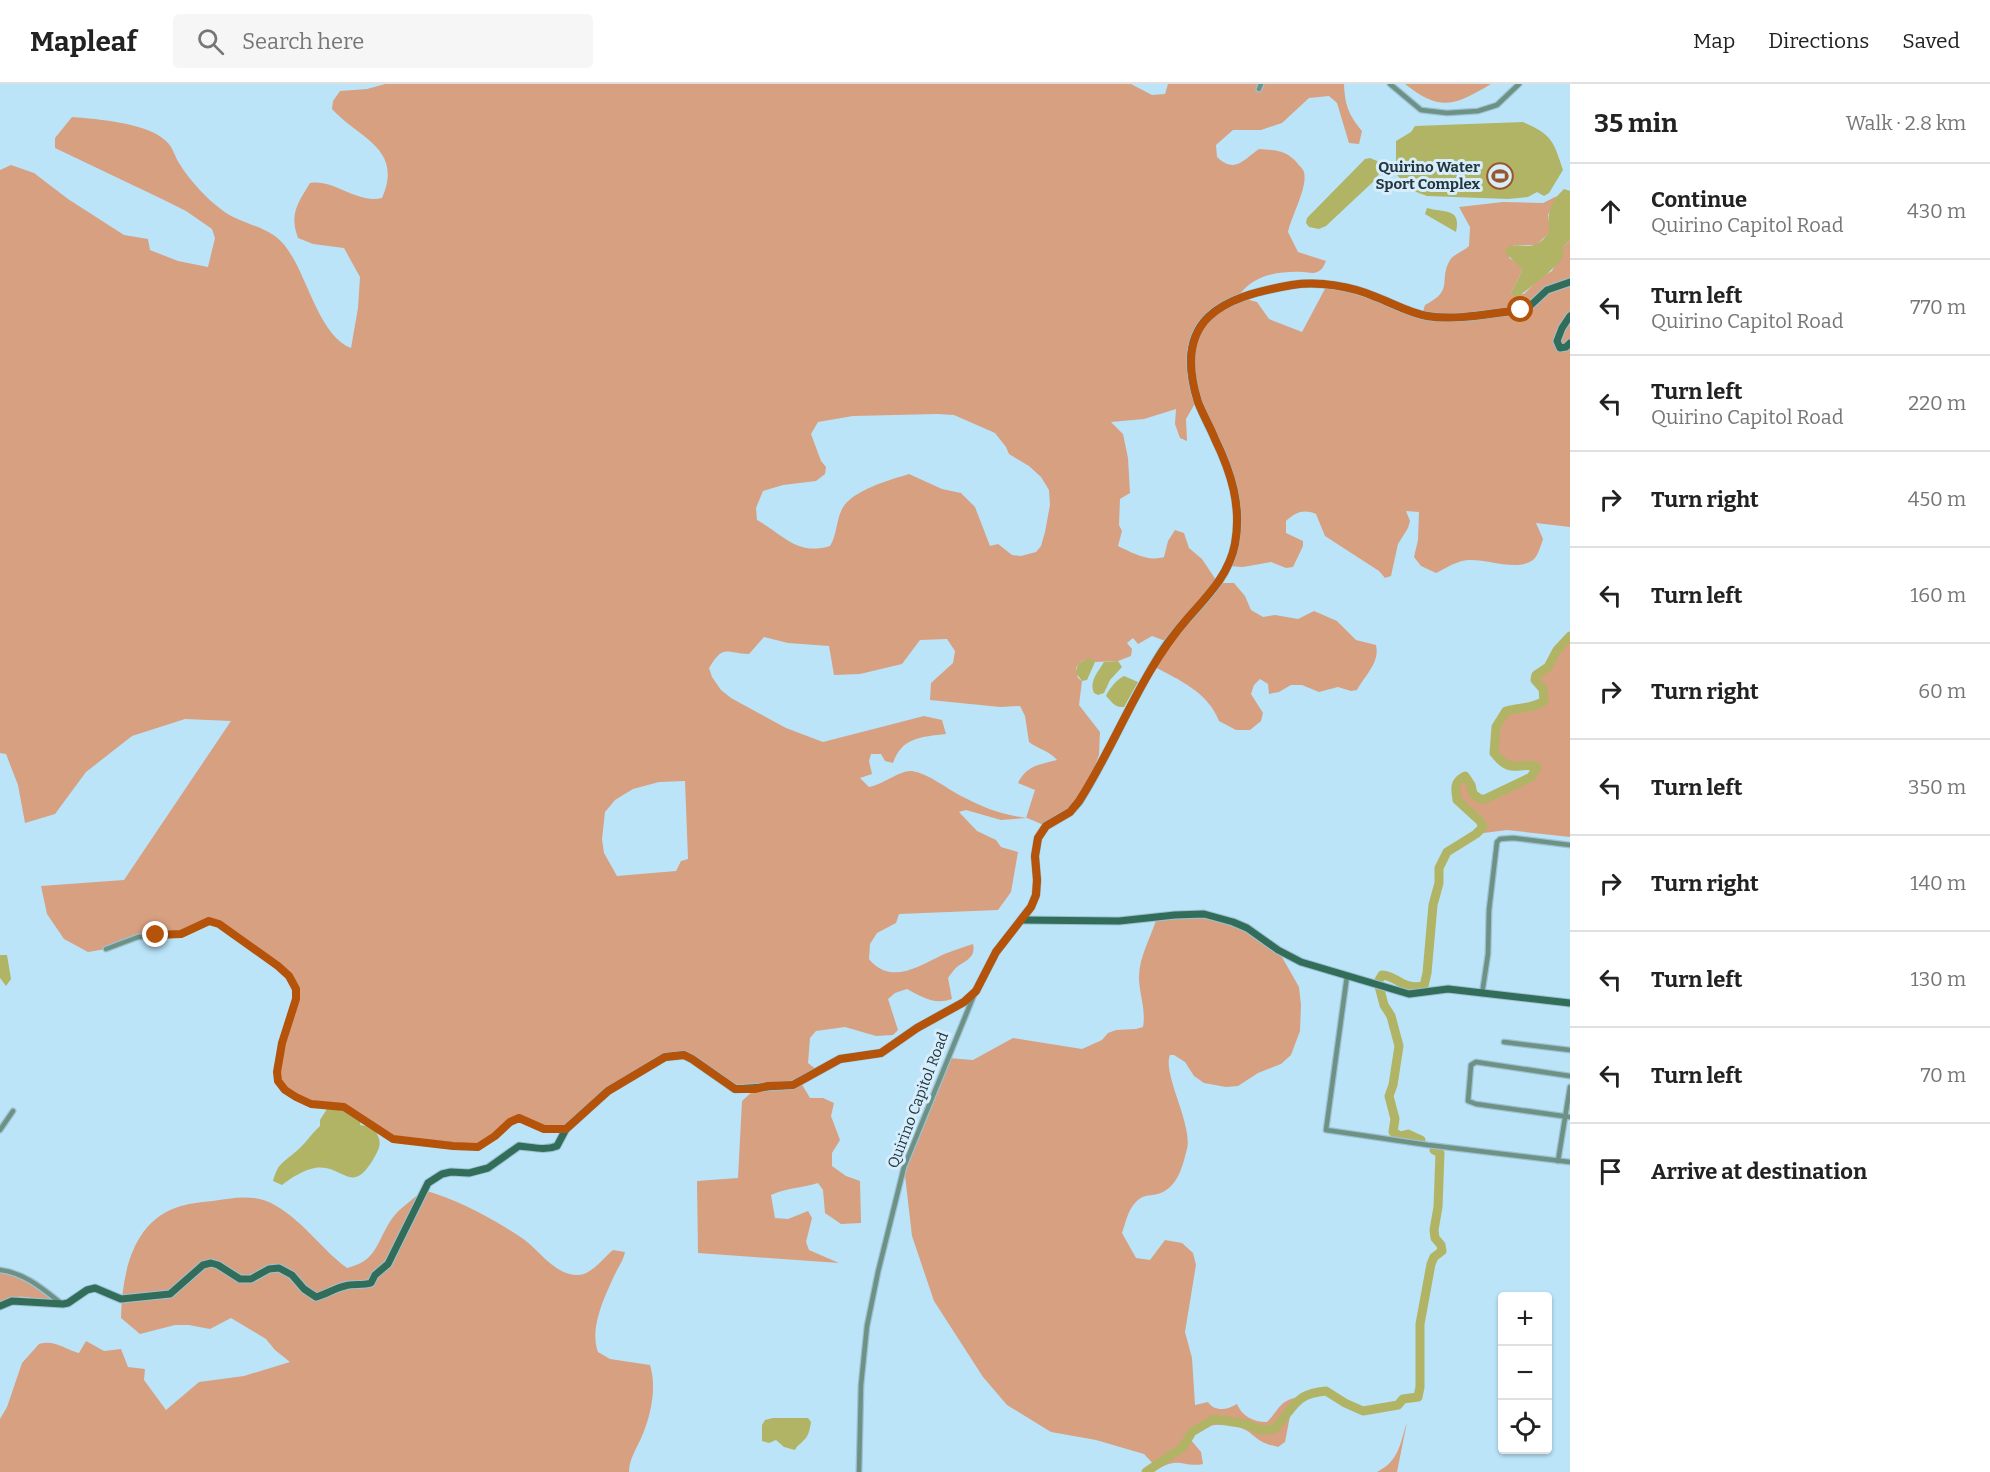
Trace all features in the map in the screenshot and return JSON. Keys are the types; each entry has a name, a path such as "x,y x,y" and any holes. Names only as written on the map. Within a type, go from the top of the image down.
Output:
{"street":[{"path":"1390,84 1420,110 1447,113 1478,111 1497,105 1520,84"},
{"name":"Quirino Capitol Road","path":"859,1472 861,1378 867,1326 904,1167 976,991 996,952 1031,907 1036,895 1035,856 1038,838 1046,826 1070,812 1079,801 1162,650 1219,583 1228,566 1235,544 1237,514 1235,491 1231,476 1198,400 1192,351 1196,332 1215,310 1238,297 1294,285 1327,285 1359,291 1411,312 1443,318 1521,310 1531,305 1547,290 1570,282"},
{"path":"1570,316 1557,341 1560,348 1570,343"},
{"path":"1482,994 1488,954 1497,842 1500,839 1513,838 1570,845"},
{"path":"1021,920 1119,921 1204,914 1247,928 1278,950 1301,962 1409,994 1448,989 1570,1003"},
{"path":"106,949 138,937 181,934 209,921 219,924 289,976 296,989 296,999 282,1043 277,1072 278,1081 285,1090 311,1104 344,1107 393,1139 478,1147 510,1122 519,1118 544,1129 566,1129"},
{"path":"1347,976 1326,1130 1570,1162"},
{"path":"0,1306 12,1301 63,1304 95,1288 121,1299 170,1294 202,1265 211,1263 240,1279 250,1279 269,1269 279,1268 292,1275 304,1289 316,1297 348,1284 360,1286 370,1283 375,1275 388,1264 423,1190 435,1177 451,1172 481,1171 519,1146 551,1149 557,1146 566,1129 608,1091 665,1057 684,1055 735,1089 793,1085 840,1059 881,1053 917,1028 964,1002 976,991"},
{"path":"1504,1042 1570,1050"},
{"path":"1568,1117 1503,1110 1476,1104 1468,1101 1467,1094 1471,1065 1476,1062 1570,1076"},
{"path":"1558,1161 1568,1117 1570,1087"},
{"path":"0,1130 13,1111"},
{"path":"0,1270 15,1273 31,1281 63,1304"}],"shaded area":[{"path":"385,84 1131,84 1152,95 1165,94 1168,84 1344,84 1348,109 1362,131 1359,144 1349,143 1337,103 1329,96 1309,98 1282,123 1261,130 1233,130 1216,145 1217,157 1223,162 1234,165 1259,149 1281,152 1294,159 1303,170 1305,178 1288,232 1298,252 1326,261 1322,269 1315,273 1284,272 1258,279 1238,297 1257,302 1269,319 1302,332 1327,285 1359,290 1422,315 1425,305 1434,300 1443,289 1445,273 1450,260 1469,246 1470,227 1459,207 1503,202 1543,203 1557,196 1548,215 1550,232 1536,245 1514,245 1509,258 1518,263 1522,271 1511,293 1524,294 1541,277 1552,271 1563,247 1570,240 1570,527 1536,523 1543,539 1535,558 1526,564 1508,565 1470,560 1459,562 1436,573 1421,566 1414,557 1418,540 1419,512 1406,511 1410,521 1408,528 1398,544 1391,576 1385,578 1379,571 1325,536 1316,514 1303,512 1286,521 1286,533 1303,541 1293,567 1286,568 1271,562 1243,567 1228,566 1235,544 1235,491 1197,400 1186,419 1187,441 1180,438 1175,424 1176,409 1144,419 1111,422 1123,434 1128,458 1130,493 1120,499 1119,525 1122,531 1118,546 1141,556 1164,557 1168,541 1175,530 1184,533 1189,548 1202,559 1218,583 1234,583 1245,596 1251,610 1263,617 1275,615 1298,619 1314,611 1337,621 1356,640 1376,645 1374,663 1357,690 1351,691 1338,687 1319,692 1302,685 1291,685 1279,692 1269,694 1268,684 1260,679 1254,685 1251,694 1263,713 1261,721 1250,730 1236,730 1219,721 1208,702 1192,688 1153,666 1168,642 1152,636 1138,644 1133,638 1127,643 1132,649 1131,656 1118,661 1095,662 1087,659 1082,661 1076,668 1078,678 1082,681 1079,705 1100,732 1099,755 1079,802 1046,826 1027,818 1001,820 966,810 959,812 977,831 996,840 1001,847 1018,852 1011,892 998,910 899,914 896,923 877,933 870,944 869,959 877,967 895,972 914,968 973,944 972,955 948,978 952,999 934,1001 907,989 895,993 888,999 898,1030 893,1035 876,1036 845,1027 816,1031 810,1038 808,1063 817,1070 801,1083 810,1098 823,1098 834,1103 831,1116 840,1140 832,1153 832,1166 846,1176 860,1181 861,1223 841,1224 825,1213 823,1190 818,1183 771,1195 775,1218 788,1219 808,1211 812,1218 806,1242 809,1250 839,1263 698,1253 697,1181 738,1178 742,1101 754,1090 735,1089 692,1059 674,1056 621,1082 566,1129 553,1130 519,1118 478,1147 393,1139 344,1107 311,1104 296,1097 278,1081 282,1043 296,999 296,989 289,976 219,924 209,921 181,934 146,936 106,949 88,952 64,939 47,914 41,886 124,880 231,721 185,719 132,736 86,772 55,814 25,823 18,785 6,754 0,753 0,170 11,165 34,173 68,199 124,235 148,239 150,250 178,261 208,267 215,238 212,229 186,211 55,148 55,138 72,117 123,123 160,136 171,147 188,176 216,205 230,216 265,230 281,242 295,261 322,319 340,342 351,348 358,308 360,277 344,248 313,244 298,238 294,222 296,209 310,183 328,184 363,198 382,198 387,181 387,167 383,156 375,146 332,109 333,101 340,91 367,89","holes":["954,415 995,433 1009,454 1029,466 1041,477 1049,490 1050,505 1041,546 1036,552 1021,556 1012,555 998,544 990,546 975,507 961,493 942,489 909,474 863,491 847,502 840,514 830,546 818,548 800,546 757,520 756,508 763,491 783,485 816,481 825,474 826,467 821,461 811,434 818,422 853,416","764,637 788,643 829,646 834,675 860,674 902,664 920,640 947,639 955,651 953,663 931,683 930,700 1000,707 1020,706 1025,716 1029,742 1051,754 1057,760 1030,769 1018,783 1035,790 1026,818 985,807 931,778 912,771 869,787 860,778 872,774 869,761 871,754 881,754 885,761 893,763 897,754 907,743 946,734 942,720 924,716 823,742 786,728 731,698 721,690 709,668 714,660 725,652 749,654","685,781 688,859 681,861 676,871 617,876 604,853 602,839 605,812 615,800 633,789 659,782"]},
{"path":"1405,84 1491,84 1467,97 1447,103 1428,99"},
{"path":"1523,122 1546,135 1557,152 1563,170 1549,193 1544,196 1537,192 1528,197 1508,199 1427,196 1411,190 1396,174 1396,141 1411,132 1415,126"},
{"path":"1370,158 1377,161 1382,169 1375,180 1326,226 1319,229 1309,227 1306,223 1307,218 1365,159"},
{"path":"1564,189 1570,191 1570,240 1563,247 1563,256 1556,266 1516,297 1511,293 1522,271 1505,251 1511,246 1530,246 1543,240 1549,232 1549,213 1553,203"},
{"path":"1427,208 1450,212 1454,215 1457,224 1456,232 1425,214"},
{"path":"1570,635 1570,837 1507,830 1476,834 1483,826 1457,800 1457,783 1465,776 1471,785 1473,794 1480,799 1485,799 1531,777 1536,772 1537,767 1510,766 1500,760 1494,753 1496,727 1506,711 1534,706 1544,701 1543,689 1535,680 1536,675 1548,667 1557,650"},
{"path":"1086,659 1092,659 1095,662 1087,680 1082,681 1076,671"},
{"path":"1118,661 1122,667 1110,680 1104,693 1098,695 1094,693 1093,681 1104,662"},
{"path":"1124,676 1138,682 1124,707 1118,707 1106,696 1114,684"},
{"path":"1188,914 1233,922 1278,950 1299,987 1300,1031 1291,1055 1281,1064 1258,1073 1238,1086 1226,1087 1204,1083 1194,1076 1185,1062 1170,1055 1170,1074 1186,1127 1187,1149 1180,1173 1173,1184 1163,1192 1143,1197 1136,1202 1129,1213 1122,1233 1136,1258 1150,1260 1165,1240 1182,1243 1193,1253 1196,1265 1185,1332 1192,1358 1195,1405 1208,1402 1221,1409 1237,1404 1249,1418 1267,1422 1285,1402 1295,1398 1298,1406 1290,1416 1285,1442 1278,1447 1262,1442 1249,1432 1237,1427 1217,1425 1197,1428 1191,1440 1201,1452 1203,1464 1172,1463 1158,1469 1144,1454 1096,1440 1051,1432 1007,1405 983,1377 934,1301 912,1236 904,1167 948,1058 973,1060 1013,1038 1082,1049 1102,1040 1108,1033 1116,1030 1143,1027 1144,1015 1139,972 1157,917"},
{"path":"0,955 7,955 11,979 6,986 0,978"},
{"path":"326,1104 344,1107 361,1118 360,1125 371,1128 377,1133 379,1147 366,1170 359,1176 353,1177 325,1168 315,1168 302,1172 282,1185 273,1181 280,1165 320,1126 320,1120 327,1109"},
{"path":"423,1190 472,1209 496,1222 526,1241 560,1270 568,1273 581,1275 587,1273 613,1250 625,1252 603,1302 595,1333 598,1352 610,1359 650,1365 653,1392 650,1410 629,1472 0,1472 0,1419 7,1407 22,1363 39,1344 55,1344 79,1353 86,1341 104,1351 121,1349 128,1367 145,1369 144,1380 166,1410 199,1382 244,1376 290,1362 266,1339 231,1318 210,1329 175,1325 140,1334 121,1318 124,1284 133,1251 151,1223 164,1213 197,1203 242,1198 264,1200 302,1225 347,1268 357,1265 370,1256 394,1216"},
{"path":"0,1270 15,1273 63,1304 26,1297 10,1298 0,1302"},
{"path":"808,1418 811,1422 807,1436 795,1450 784,1447 776,1440 769,1443 762,1441 762,1425 765,1420"},
{"path":"1407,1422 1397,1472 1377,1472 1390,1463 1394,1457"}],"waterway":[{"path":"1379,980 1382,975 1405,985 1424,986 1433,905 1439,883 1439,868 1447,852 1483,827 1480,821 1457,800 1457,783 1465,776 1471,785 1473,794 1480,799 1485,799 1531,777 1537,767 1510,766 1494,753 1496,727 1506,711 1531,707 1544,701 1543,689 1535,680 1536,675 1548,667 1557,650 1570,636"},
{"path":"1379,986 1384,1005 1391,1016 1399,1046 1389,1096 1395,1119 1393,1132 1400,1136 1408,1134 1421,1140"},
{"path":"1146,1472 1183,1447 1192,1432 1214,1419 1246,1424 1260,1430 1274,1429 1296,1403 1307,1395 1315,1393 1326,1391 1363,1411 1398,1405 1403,1399 1418,1397 1420,1324 1431,1264 1434,1257 1442,1251 1441,1245 1435,1238 1434,1230 1438,1207 1440,1153 1434,1150"}],"place":[{"name":"Quirino Water Sport Complex","path":"1500,176"}],"route":[{"path":"156,935 181,934 209,921 219,924 278,966 289,976 296,989 296,999 282,1043 277,1072 278,1081 285,1090 311,1104 344,1107 393,1139 478,1147 510,1122 519,1118 544,1129 566,1129 608,1091 665,1057 684,1055 702,1065 727,1085 744,1090 801,1083 818,1070 840,1059 881,1053 938,1015 964,1002 976,991 996,952 1031,907 1036,895 1035,856 1038,838 1046,826 1070,812 1079,801 1162,650 1219,583 1228,566 1235,544 1237,514 1235,491 1231,476 1198,400 1192,358 1196,332 1206,319 1215,310 1238,297 1305,284 1327,285 1359,291 1425,316 1462,317 1521,310"}]}
